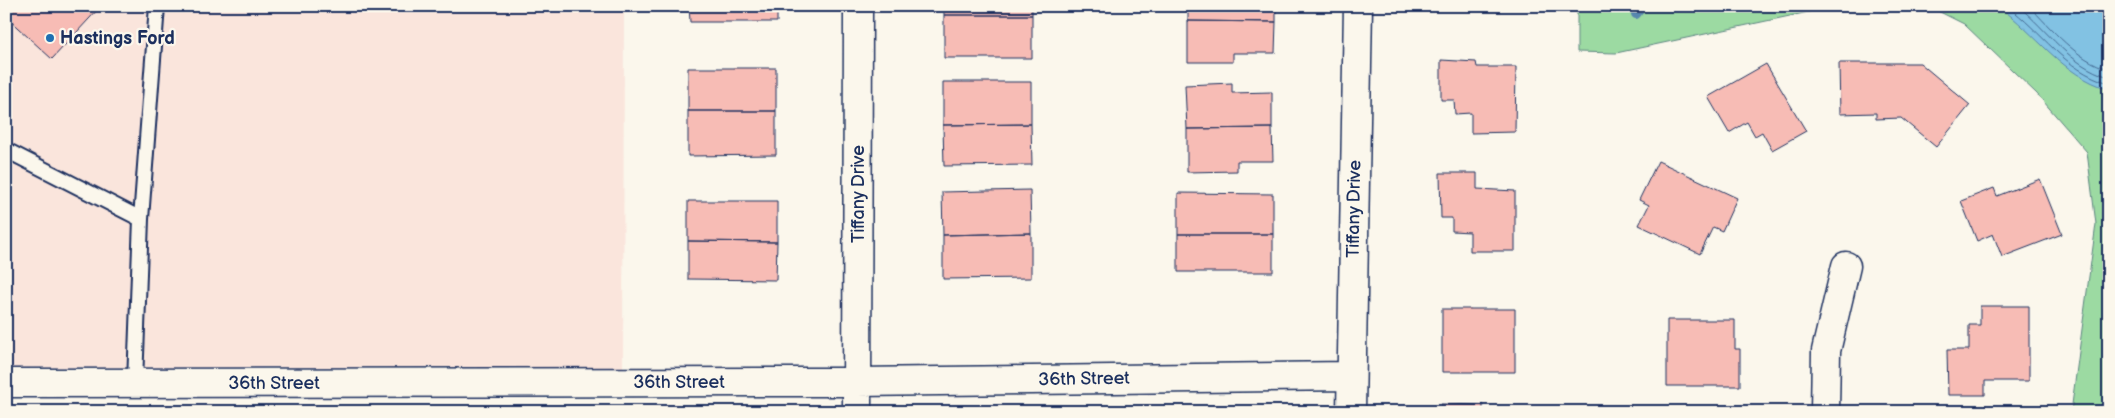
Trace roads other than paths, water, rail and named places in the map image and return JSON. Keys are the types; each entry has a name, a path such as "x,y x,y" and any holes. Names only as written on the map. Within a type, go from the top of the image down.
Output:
{"street":[{"name":"Tiffany Drive","path":"857,412 858,6"},
{"name":"Tiffany Drive","path":"1351,412 1358,6"},
{"path":"1825,412 1826,351 1846,266"},
{"name":"36th Street","path":"6,383 857,382 1351,376"}],"lane":[{"path":"135,383 141,219 157,6"},
{"path":"6,150 141,219"}],"water":[{"path":"1998,6 2109,6 2109,89 2092,83 2063,64"}],"waterway":[{"path":"1636,14 1642,6"}],"place":[{"name":"Hastings Ford","path":"50,38"}]}
